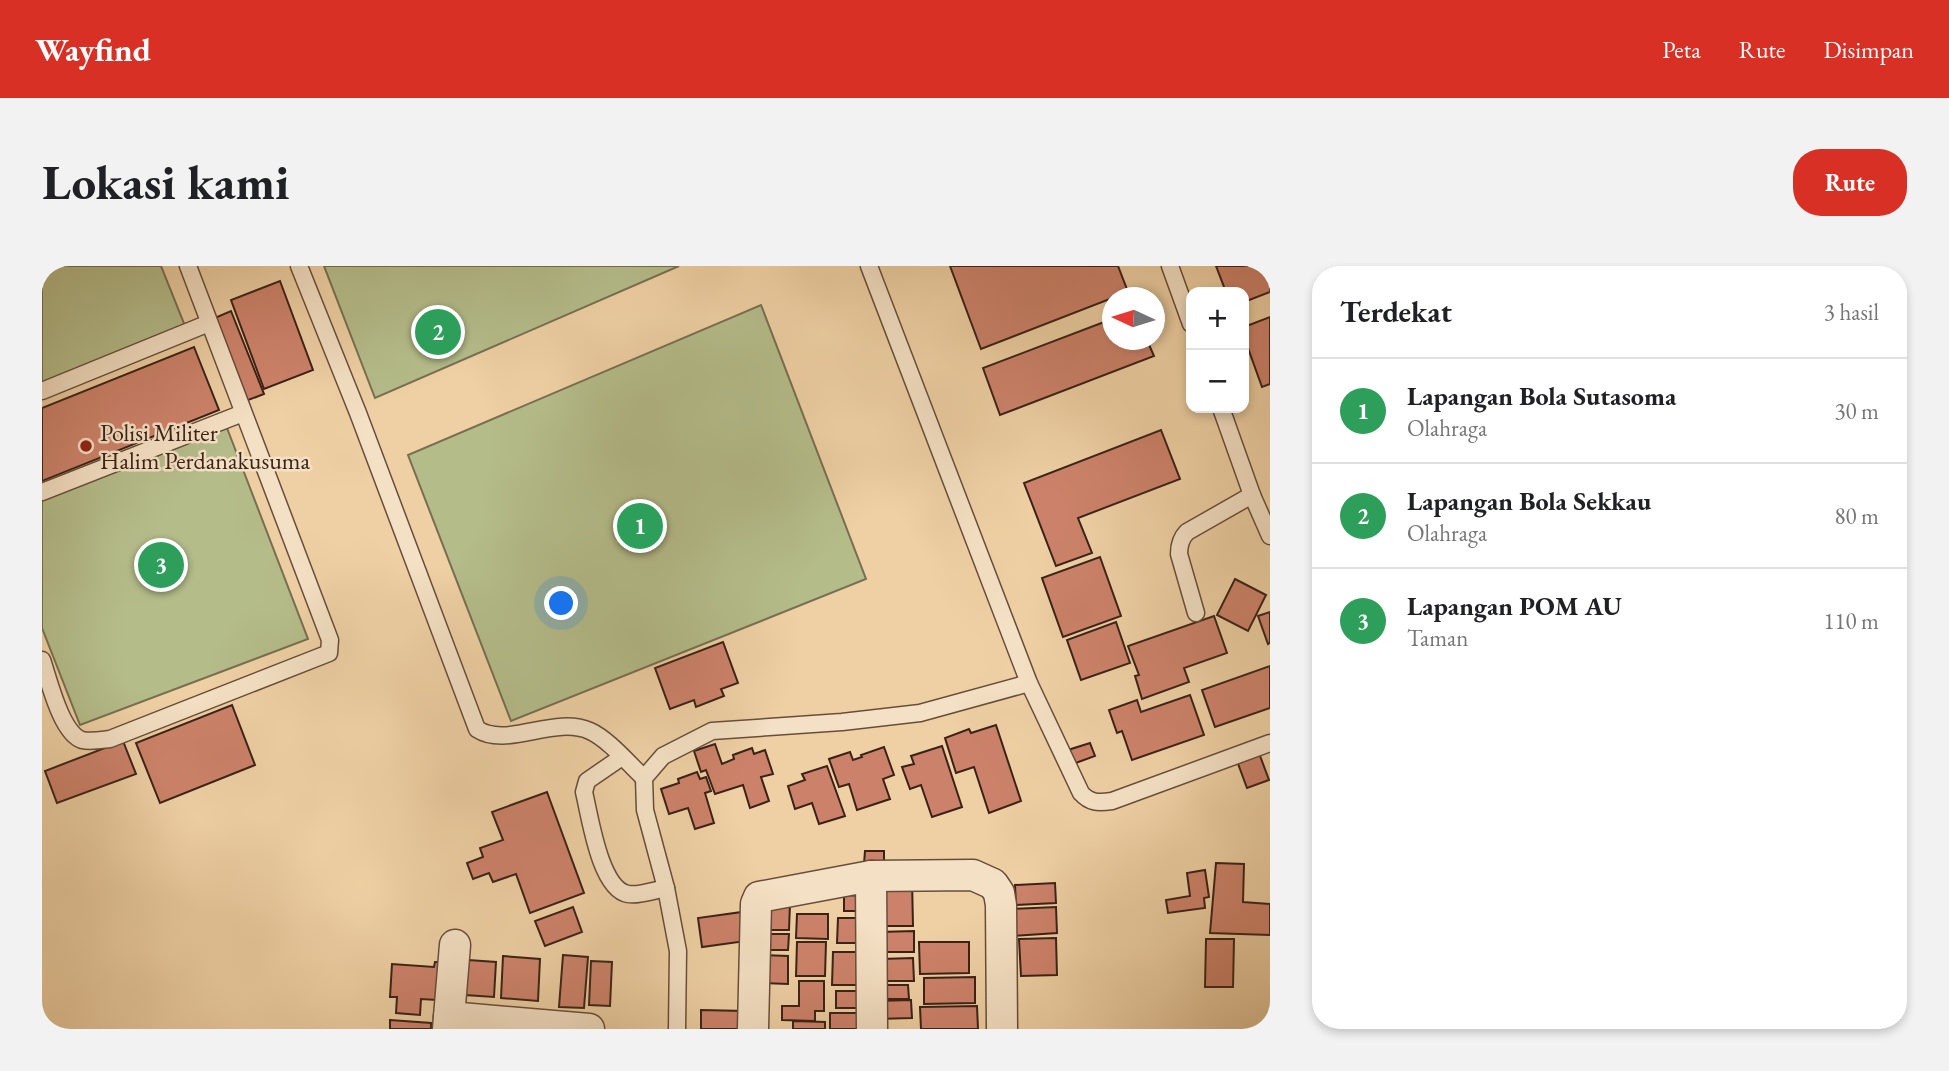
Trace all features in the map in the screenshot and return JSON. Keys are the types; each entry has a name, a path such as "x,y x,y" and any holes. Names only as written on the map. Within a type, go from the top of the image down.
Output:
{"street":[{"path":"753,1029 756,904 759,897 871,876 973,875 993,884 999,893 1002,1029"},
{"path":"871,876 872,1029"},
{"path":"454,945 449,1023 589,1029"}],"lane":[{"path":"42,660 45,678 71,733 82,740 93,741 110,739 330,653 330,640 188,266"},
{"path":"299,266 363,426 477,729 493,736 574,727 591,732 644,778"},
{"path":"869,266 1029,683 1074,783 1088,801 1112,801 1270,743"},
{"path":"1170,266 1186,310"},
{"path":"42,391 209,323"},
{"path":"42,492 243,413"},
{"path":"1223,413 1252,495 1270,536"},
{"path":"1196,613 1179,554 1183,536 1252,495"},
{"path":"677,1029 678,951 666,888 645,810 644,778 663,756 712,731 842,722 920,713 1029,683"},
{"path":"622,757 587,781 584,792 604,872 615,889 630,895 666,888"}],"green space":[{"path":"42,266 161,266 185,326 42,383"},
{"path":"324,266 679,266 375,398"},
{"path":"761,305 866,579 511,721 408,455"},
{"path":"227,428 308,639 80,725 42,628 42,501"}],"building":[{"path":"950,266 1118,266 1126,287 1102,287 1102,302 981,349"},
{"path":"1216,266 1270,266 1270,292 1249,300 1249,287 1224,287"},
{"path":"280,281 313,370 264,389 231,300"},
{"path":"231,311 264,394 243,402 210,320"},
{"path":"1270,317 1270,384 1262,387 1249,351 1249,325"},
{"path":"1102,323 1102,350 1151,350 1154,356 1000,415 983,368"},
{"name":"Polisi Militer Halim Perdanakusuma","path":"194,347 219,410 42,481 42,408"},
{"path":"1161,430 1180,479 1078,518 1092,553 1056,566 1024,483"},
{"path":"1100,557 1121,616 1063,637 1042,578"},
{"path":"1235,579 1266,595 1248,631 1217,615"},
{"path":"1270,612 1270,643 1268,644 1258,616"},
{"path":"1214,616 1227,653 1184,668 1189,682 1142,699 1135,676 1139,675 1128,646"},
{"path":"1116,622 1130,663 1081,680 1067,640"},
{"path":"723,642 738,683 721,689 724,696 696,707 694,700 670,709 655,668"},
{"path":"1270,666 1270,708 1215,727 1202,690"},
{"path":"1190,695 1204,735 1132,760 1122,731 1117,733 1109,710 1137,700 1141,712"},
{"path":"232,705 255,765 160,803 136,743"},
{"path":"996,725 1021,801 989,813 974,767 956,773 945,738 969,729 971,733"},
{"path":"123,741 136,774 57,803 45,771"},
{"path":"1090,743 1095,756 1073,764 1068,750"},
{"path":"715,744 722,764 734,759 733,755 752,748 754,754 765,750 773,774 761,777 769,801 750,808 743,785 715,794 706,770 701,772 694,751"},
{"path":"942,746 962,807 932,817 921,785 910,789 902,767 914,764 911,756"},
{"path":"884,747 894,775 883,779 890,799 857,810 849,784 839,787 829,759 850,752 853,760"},
{"path":"1259,753 1269,780 1247,788 1237,761"},
{"path":"827,766 845,816 819,824 812,803 795,809 788,786 805,780 802,774"},
{"path":"697,772 700,779 706,777 711,791 705,793 714,823 695,829 688,808 669,814 661,789 679,783 678,779"},
{"path":"547,792 584,893 530,913 516,874 493,882 489,873 473,879 467,863 483,857 480,848 503,840 492,812"},
{"path":"865,851 884,851 884,865 864,864"},
{"path":"1216,863 1244,864 1243,902 1270,904 1270,935 1210,933"},
{"path":"1205,870 1209,897 1204,898 1205,908 1168,913 1166,900 1190,896 1187,873"},
{"path":"912,880 913,926 879,926 878,881"},
{"path":"1055,883 1056,903 1016,905 1015,885"},
{"path":"844,895 866,896 866,911 844,911"},
{"path":"760,903 790,904 789,930 759,930"},
{"path":"573,907 582,932 545,946 535,921"},
{"path":"1056,907 1057,933 1013,936 1012,909"},
{"path":"742,912 746,941 702,947 698,918"},
{"path":"797,914 828,914 828,939 796,938"},
{"path":"838,918 867,918 866,943 837,943"},
{"path":"914,931 914,952 879,952 879,932"},
{"path":"763,934 789,934 788,950 763,950"},
{"path":"1056,938 1057,975 1021,976 1019,939"},
{"path":"1206,939 1234,939 1233,987 1205,987"},
{"path":"797,942 826,942 825,976 796,976"},
{"path":"919,942 969,942 969,973 920,974"},
{"path":"833,952 865,952 865,985 832,985"},
{"path":"563,955 588,957 584,1008 559,1007"},
{"path":"761,955 788,956 788,984 761,983"},
{"path":"503,956 540,959 538,1001 501,998"},
{"path":"913,958 914,981 881,981 881,959"},
{"path":"468,960 496,962 494,997 465,995"},
{"path":"591,961 612,962 610,1006 589,1005"},
{"path":"435,962 450,962 437,1000 421,999 420,1015 396,1013 397,997 390,997 392,964 434,967"},
{"path":"975,977 975,1003 924,1004 924,978"},
{"path":"799,981 824,981 824,1011 815,1011 815,1021 782,1020 782,1006 799,1006"},
{"path":"880,985 908,985 909,999 880,999"},
{"path":"836,991 864,991 864,1008 836,1008"},
{"path":"911,1000 912,1018 876,1019 876,1001"},
{"path":"977,1006 978,1029 921,1029 920,1007"},
{"path":"701,1010 745,1011 744,1029 701,1029"},
{"path":"830,1013 859,1013 858,1029 830,1029"},
{"path":"390,1020 431,1023 431,1029 390,1029"},
{"path":"793,1021 825,1022 825,1029 793,1029"}],"place":[{"name":"Lapangan Bola Sekkau","path":"438,332"},
{"name":"Polisi Militer Halim Perdanakusuma","path":"86,446"},
{"name":"Lapangan Bola Sutasoma","path":"640,526"},
{"name":"Lapangan POM AU","path":"161,565"}]}
